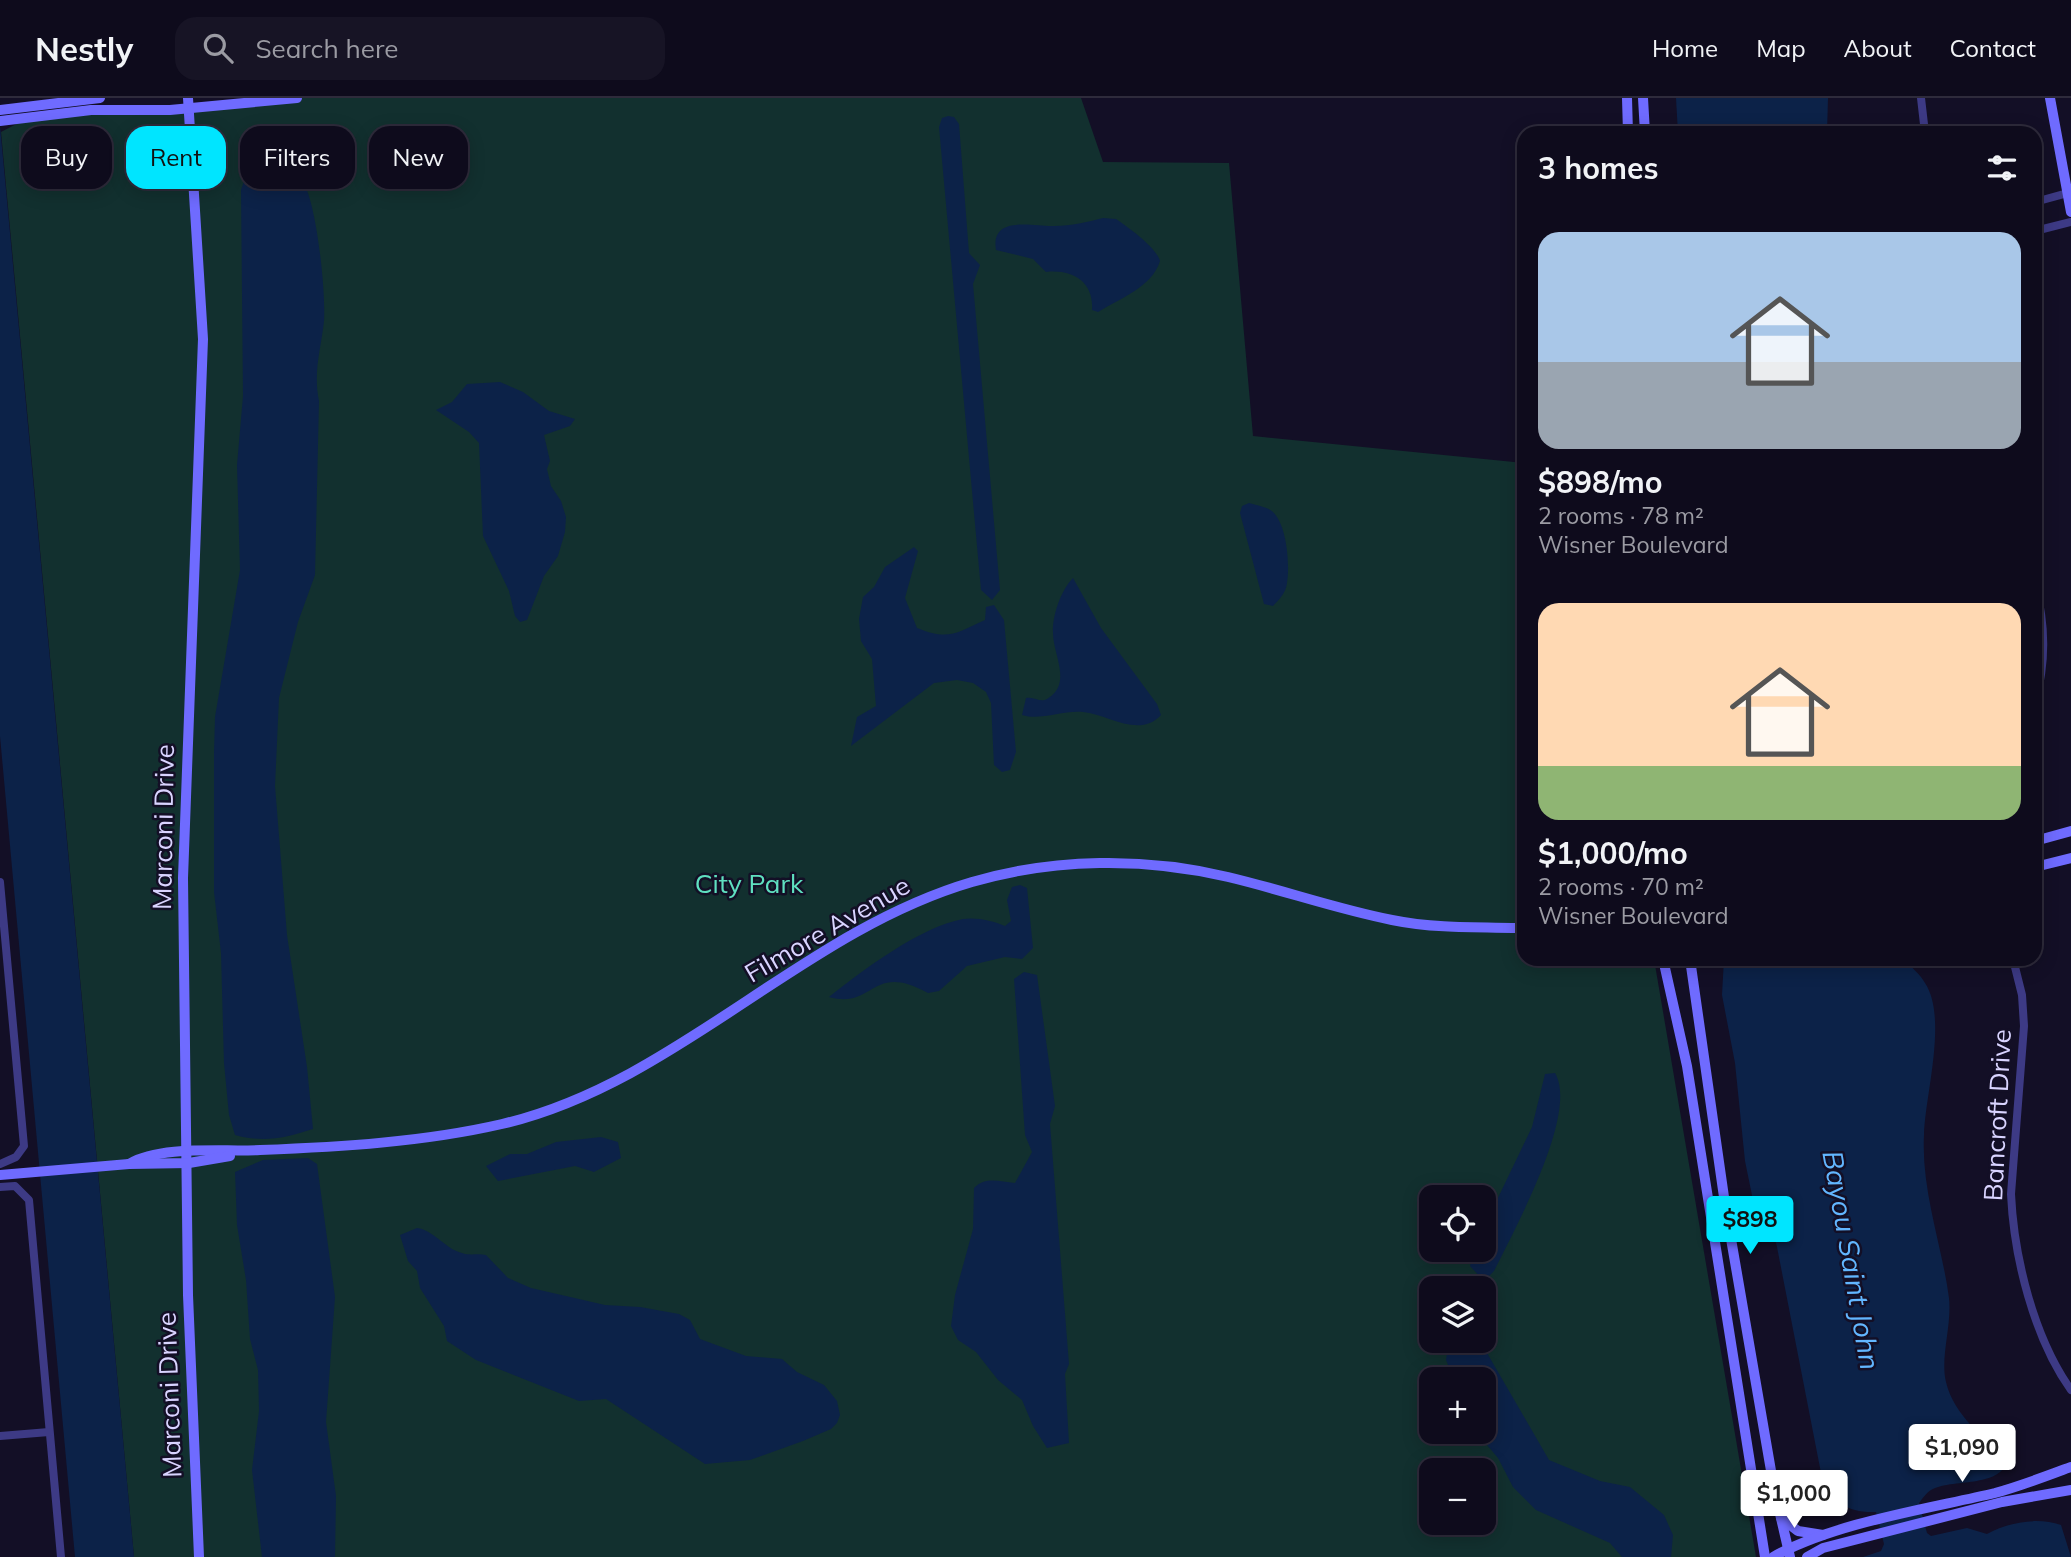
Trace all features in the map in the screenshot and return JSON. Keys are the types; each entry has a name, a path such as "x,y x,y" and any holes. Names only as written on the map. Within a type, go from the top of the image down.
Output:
{"street":[{"path":"4,115 100,98"},
{"path":"4,115 297,98"},
{"path":"1627,98 1628,126"},
{"path":"1643,98 1645,126"},
{"path":"1921,98 1924,126"},
{"path":"2050,98 2070,193 2071,212"},
{"name":"Marconi Drive","path":"189,103 203,340 183,877 185,1158 199,1557"},
{"path":"2042,200 2070,193"},
{"path":"2042,229 2071,222"},
{"path":"2042,621 2045,637 2042,678"},
{"path":"2042,839 2071,831"},
{"path":"2042,865 2071,858"},
{"name":"Filmore Avenue","path":"0,1175 445,1135 510,1122 564,1107 621,1079 880,920 936,894 1028,870 1091,864 1156,865 1229,877 1393,921 1474,928 1517,927"},
{"path":"0,882 24,1146 16,1157 0,1164"},
{"path":"1663,966 1687,1066 1765,1557"},
{"path":"1693,966 1723,1191 1789,1552"},
{"name":"Bancroft Drive","path":"2015,966 2022,995 2024,1026 2011,1195 2012,1215 2039,1330 2058,1372 2071,1390"},
{"path":"0,1187 15,1186 29,1200 61,1557"},
{"path":"0,1436 50,1432"},
{"path":"1773,1557 1829,1535 2016,1487 2071,1467"},
{"path":"1807,1557 1823,1548 2002,1502 2071,1490"},
{"path":"1781,1518 1798,1531 1829,1535"}],"green space":[{"name":"City Park","path":"297,98 1081,98 1103,162 1229,163 1253,436 1517,462 1517,966 1655,966 1756,1557 134,1557 1,132 28,118"}],"water":[{"path":"1676,98 1828,98 1827,126 1678,126"},
{"path":"954,117 959,124 969,253 980,265 973,284 1000,590 992,600 981,590 939,127 942,118"},
{"path":"0,126 134,1557 75,1557 0,736"},
{"path":"306,189 320,250 324,308 317,370 319,401 315,575 298,622 279,698 275,786 287,935 307,1067 313,1129 265,1139 235,1135 229,1115 224,1063 221,953 214,892 215,717 240,570 237,465 243,396 241,190"},
{"path":"1103,218 1116,219 1128,227 1148,244 1160,261 1143,285 1098,312 1092,310 1089,292 1080,279 1065,273 1046,272 1033,259 996,250 996,239 1000,231 1007,227 1067,225"},
{"path":"500,382 523,392 549,411 575,419 570,426 544,435 550,461 547,469 551,486 561,501 566,517 565,532 558,556 544,576 527,620 520,622 515,616 509,591 483,536 479,443 469,432 436,410 452,402 467,384"},
{"path":"1249,503 1272,511 1285,537 1288,557 1287,583 1273,606 1264,604 1240,513 1242,506"},
{"path":"914,547 918,551 905,598 917,628 945,635 959,632 985,620 986,607 994,605 1004,620 1016,752 1010,770 1002,772 994,765 991,703 986,692 973,683 957,680 934,683 851,746 857,717 876,706 872,659 861,641 859,619 863,597 874,587 885,567"},
{"path":"1073,578 1101,628 1157,704 1161,715 1152,722 1133,725 1083,712 1036,717 1022,715 1026,698 1047,699 1055,693 1059,685 1060,669 1054,642 1054,619 1061,596"},
{"path":"1020,885 1027,888 1033,948 1022,959 1005,957 967,966 939,991 928,993 895,982 883,984 855,997 829,997 893,951 946,924 974,919 1005,926 1011,921 1007,900 1012,887"},
{"name":"Bayou Saint John","path":"1724,966 1911,966 1925,983 1932,998 1935,1036 1925,1118 1924,1156 1929,1197 1949,1298 1944,1362 1946,1382 1963,1416 2008,1460 2003,1469 1995,1475 1940,1486 1929,1491 1919,1503 1927,1533 1931,1536 1967,1528 1987,1534 2004,1526 2043,1521 2061,1525 2071,1557 1863,1557 1881,1551 1884,1544 1876,1512 1857,1511 1843,1505 1822,1478 1777,1247 1772,1227 1754,1205 1745,1161 1735,1063 1722,995"},
{"path":"1024,972 1037,975 1055,1106 1050,1124 1069,1364 1065,1374 1069,1443 1047,1448 1033,1426 1022,1400 998,1380 976,1352 958,1340 951,1326 955,1295 973,1229 974,1188 988,1181 1015,1183 1032,1152 1025,1135 1014,979"},
{"path":"1555,1073 1560,1091 1552,1142 1528,1201 1494,1271 1489,1276 1479,1276 1470,1266 1471,1262 1496,1262 1496,1202 1532,1127 1545,1074"},
{"path":"601,1137 618,1142 621,1158 594,1172 575,1166 498,1181 486,1166 510,1154 527,1154 556,1142"},
{"path":"308,1158 317,1164 335,1297 326,1422 336,1496 335,1557 262,1557 252,1470 259,1411 258,1370 250,1339 246,1280 237,1225 235,1172 263,1160"},
{"path":"417,1228 429,1232 456,1251 486,1255 508,1278 531,1288 605,1305 640,1307 679,1314 690,1320 700,1339 746,1356 782,1359 797,1372 824,1385 837,1401 840,1415 837,1423 831,1429 803,1441 750,1460 705,1464 606,1399 579,1401 476,1360 447,1341 444,1326 420,1288 417,1271 408,1261 400,1235"},
{"path":"1447,1353 1487,1353 1495,1367 1449,1367"},
{"path":"1496,1369 1549,1460 1600,1481 1630,1487 1664,1515 1673,1535 1671,1557 1622,1557 1610,1543 1536,1510 1513,1487 1498,1458 1486,1444 1496,1444"}]}
